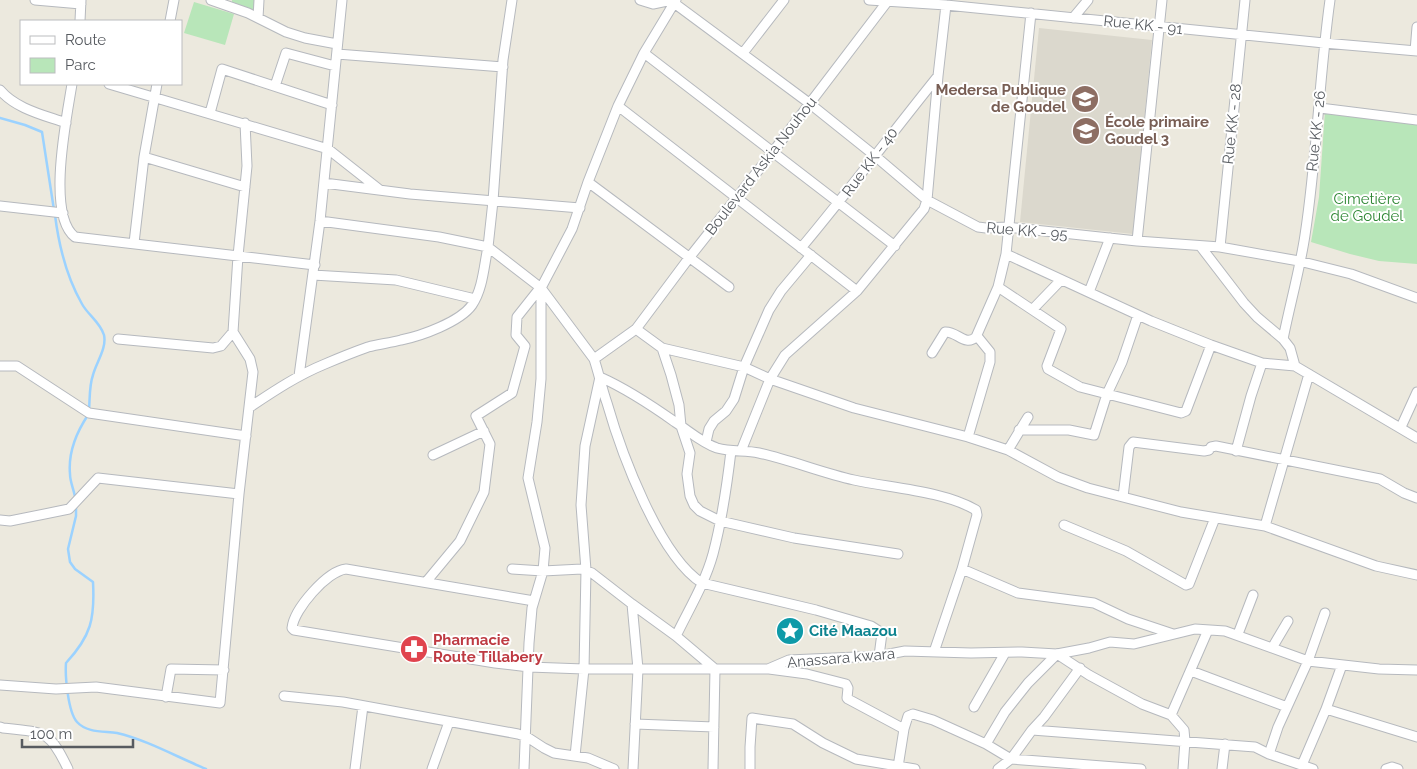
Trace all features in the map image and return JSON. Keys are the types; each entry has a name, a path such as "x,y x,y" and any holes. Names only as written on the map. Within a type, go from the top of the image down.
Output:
{"street":[{"path":"35,0 81,2 80,20"},
{"path":"170,20 174,0"},
{"path":"210,0 258,18 286,32 337,44"},
{"path":"258,18 259,0"},
{"path":"299,376 314,275 342,0"},
{"path":"250,407 299,376 323,365 367,348 402,340 450,322 466,311 475,299 479,290 488,246 503,67 512,0"},
{"path":"640,0 653,4 674,1"},
{"path":"743,53 784,0"},
{"name":"Rue KK - 91","path":"869,0 946,5 1416,51"},
{"path":"996,10 997,0"},
{"path":"1073,18 1088,0"},
{"path":"1137,241 1162,0"},
{"name":"Rue KK - 28","path":"1220,247 1246,0"},
{"name":"Rue KK - 26","path":"1283,339 1305,235 1330,0"},
{"path":"534,601 426,582 460,541 484,492 490,444 476,416 512,393 526,346 516,335 517,317 540,288 572,229 618,106 644,53 674,1"},
{"name":"Rue KK - 95","path":"674,1 809,104 928,200 978,227 1008,228 1201,247 1220,247 1299,261 1350,274 1417,298"},
{"name":"Boulevard Askia Nouhou","path":"594,359 636,329 886,2"},
{"path":"741,451 770,379 790,349 857,291 924,209 928,200 946,5"},
{"path":"932,353 945,332 950,332 968,341 977,336 998,287 1006,254 1030,14"},
{"path":"1416,51 1417,27"},
{"path":"275,86 286,53 335,66"},
{"path":"644,53 895,246"},
{"path":"337,54 503,67"},
{"path":"210,113 222,69 332,105"},
{"name":"Rue KK - 40","path":"802,248 938,76"},
{"path":"72,85 60,167 60,193 67,227 75,237 315,264"},
{"path":"112,85 328,149 380,190"},
{"path":"134,243 144,157 157,85"},
{"path":"0,90 26,109 66,123"},
{"path":"618,106 857,291"},
{"path":"1320,108 1417,120"},
{"path":"0,685 56,689 86,687 220,703 239,494 253,372 250,359 233,332 248,154 245,123"},
{"path":"144,157 245,187"},
{"path":"588,182 729,287"},
{"path":"324,183 380,190 580,208"},
{"path":"0,206 63,213"},
{"path":"320,221 439,237 488,246 540,288 594,359 612,420 636,484 664,540 691,576 702,582 816,610 871,626 882,633 880,656"},
{"path":"1089,292 1110,238"},
{"path":"1201,247 1244,303 1283,339 1290,348 1295,366"},
{"path":"1006,254 1138,315 1211,345 1262,363 1295,366 1417,438"},
{"path":"706,442 709,429 714,421 726,411 734,399 744,367 769,310 777,297 811,255"},
{"path":"314,275 396,280 475,299"},
{"path":"1033,309 1062,280"},
{"path":"998,287 1061,329 1047,364 1048,368 1076,386 1181,414 1186,411 1211,345"},
{"path":"524,769 527,737 529,643 534,601 543,571 545,548 528,478 537,422 541,379 540,288"},
{"path":"1019,430 1069,430 1094,435 1107,394 1122,362 1138,315"},
{"path":"636,329 662,348 744,367 770,379 854,408 968,437 1008,450 1058,477 1088,488 1181,512 1264,526 1376,566 1417,575"},
{"path":"118,339 213,348 221,346 233,332"},
{"path":"968,437 990,362 990,352 977,336"},
{"path":"662,348 679,405 681,426 690,453 687,474 690,496 694,505 700,511 720,521 794,538 898,554"},
{"path":"1236,451 1262,363"},
{"path":"0,366 17,366 89,413 246,436"},
{"path":"1264,526 1309,374"},
{"path":"600,377 627,390 717,448 774,457 853,480 920,491 959,502 978,512 962,569 934,652"},
{"path":"574,756 584,669 586,570 581,505 585,446 600,377"},
{"path":"1401,428 1417,392"},
{"path":"1008,450 1028,417"},
{"path":"434,455 484,431"},
{"path":"1123,497 1129,447 1133,442 1206,451 1216,446 1284,459 1380,479 1417,498"},
{"path":"676,636 702,582 712,554 727,484 731,451"},
{"path":"0,520 10,521 69,509 98,478 239,494"},
{"path":"1064,525 1126,551 1186,585 1189,584 1215,518"},
{"name":"Anassara kwara","path":"426,582 346,569 339,570 328,577 300,607 292,628 294,630 495,663 529,667 584,669 768,669 789,660 880,656 905,651 1057,654 1110,642 1134,644 1195,629 1225,630 1308,660 1379,669 1417,670"},
{"path":"512,569 543,571 586,570 676,636 715,669 713,769"},
{"path":"962,569 1018,592 1094,603 1128,619 1173,634"},
{"path":"1238,634 1253,595"},
{"path":"632,604 638,669 633,769"},
{"path":"1269,754 1308,660 1324,613"},
{"path":"1272,648 1288,621"},
{"path":"1171,715 1208,630"},
{"path":"974,707 1005,653"},
{"path":"986,744 1005,712 1028,683 1057,654 1089,675 1142,704 1171,715 1183,728 1185,740 1183,769"},
{"path":"1302,765 1342,665"},
{"path":"998,769 1011,759 1032,730 1044,718 1080,668"},
{"path":"166,697 171,669 224,670"},
{"path":"768,669 807,674 846,684 848,688 846,698 904,729"},
{"path":"1191,671 1287,707"},
{"path":"284,696 363,706 527,737 554,753 600,762 614,769"},
{"path":"356,769 363,706"},
{"path":"1326,709 1417,737"},
{"path":"750,769 752,718 793,724 852,757 906,768 904,729 908,716 913,714 933,720 986,744 1011,759 1140,769"},
{"path":"432,769 449,722"},
{"path":"635,724 714,727"},
{"path":"0,726 41,733 54,742 68,769"},
{"path":"1032,730 1185,740 1255,747 1269,754 1314,769"},
{"path":"1222,769 1224,744"},
{"path":"1386,769 1398,769"}],"shaded area":[{"name":"École primaire Goudel 3","path":"1039,28 1152,40 1133,234 1020,222"}],"green space":[{"path":"232,0 254,0 254,10 232,2"},
{"path":"194,2 234,14 225,45 184,33"},
{"name":"Cimetière de Goudel","path":"1325,111 1417,123 1417,264 1379,261 1311,242 1319,197"}],"waterway":[{"path":"0,118 42,132 54,210"},
{"path":"55,215 67,272 82,304 100,326 105,340 103,350 94,370 89,410"},
{"path":"75,497 70,477 70,458 77,436 88,415"},
{"path":"76,505 76,516 68,549 70,562 75,569 93,582 93,606 90,626 86,635 66,663 68,694 74,717 81,726 86,728 128,736 151,744 206,769"}],"place":[{"name":"Medersa Publique de Goudel","path":"1085,99"},
{"name":"École primaire Goudel 3","path":"1086,131"},
{"name":"Cité Maazou","path":"790,631"},
{"name":"Pharmacie Route Tillabery","path":"414,649"}]}
